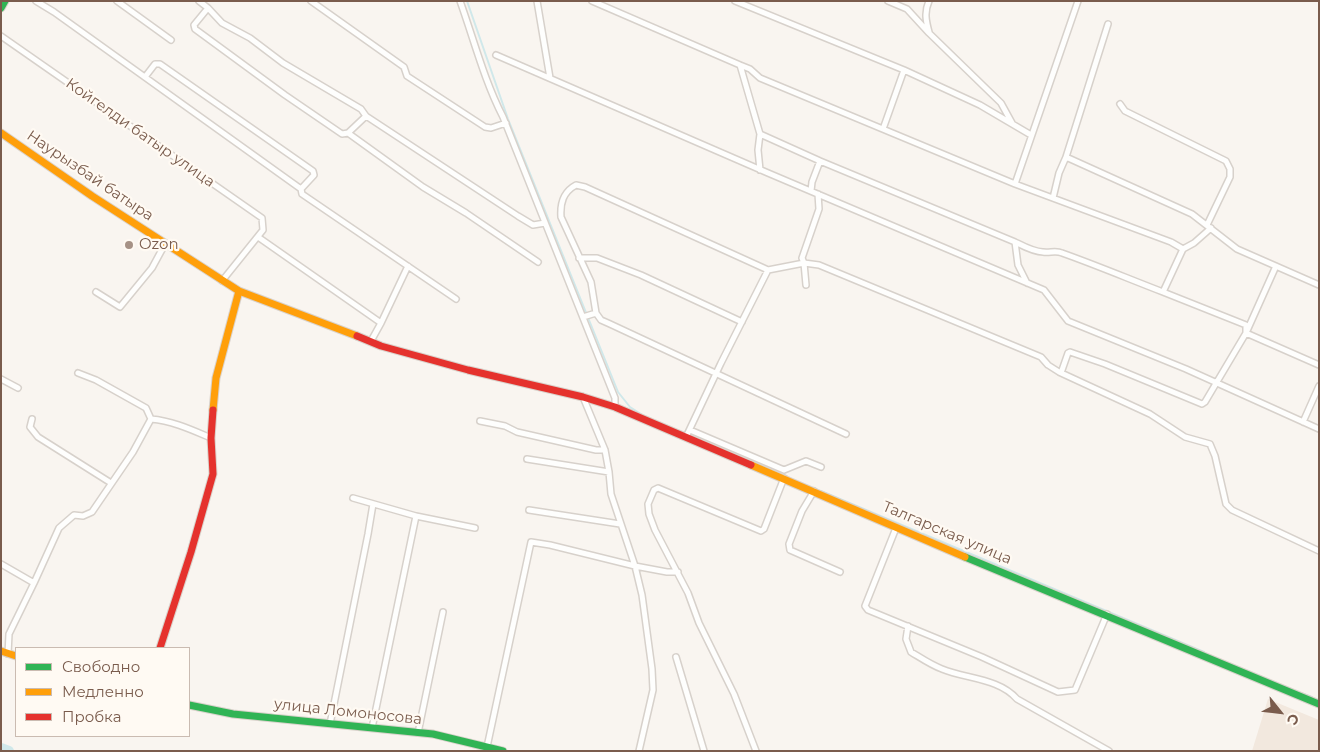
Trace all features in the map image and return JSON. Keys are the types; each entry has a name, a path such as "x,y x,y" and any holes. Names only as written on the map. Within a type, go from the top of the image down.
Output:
{"street":[{"path":"1,8 5,1"},
{"path":"36,1 301,189 302,194 456,299"},
{"path":"117,1 172,40"},
{"path":"199,1 222,23 250,38 284,63 361,109 366,116 518,216 533,224 546,223"},
{"path":"311,1 404,67 408,76 485,127 491,128 506,123"},
{"path":"460,1 474,40 479,61 585,316 615,398 615,407"},
{"path":"538,1 550,78"},
{"path":"592,1 750,69 760,78 1015,184 1171,242 1183,249"},
{"path":"735,1 904,70 980,105 1031,136"},
{"path":"888,1 907,9 1001,103 1012,124"},
{"path":"929,1 925,16 929,33"},
{"path":"1015,184 1078,1"},
{"path":"208,8 194,25 195,28 342,134 348,132 366,116"},
{"path":"1052,198 1108,24"},
{"name":"Койгелди батыр улица","path":"1,36 262,218 263,230 258,237"},
{"path":"496,55 760,170 1044,290 1068,321 1186,369 1319,429"},
{"path":"146,78 156,64 160,64 304,166 314,175 301,189"},
{"path":"740,65 760,134 758,150 760,170"},
{"path":"883,129 904,70"},
{"path":"1120,104 1125,110 1226,161 1230,169 1230,177 1208,227 1194,244 1183,249 1163,292"},
{"path":"348,132 423,187 538,262"},
{"name":"Наурызбай батыра","path":"1,133 92,196 239,291 371,342"},
{"path":"760,134 1030,249 1043,252 1061,252 1088,261 1095,266 1246,325 1246,333"},
{"path":"1066,157 1192,214 1237,249 1319,285"},
{"path":"811,191 812,182 820,161"},
{"path":"846,434 601,320 596,313 591,282 561,217 560,207 568,189 576,185 585,187 768,270 804,263 819,266 1041,357 1048,365 1061,373 1150,414 1185,437 1210,444 1215,456 1226,504 1232,510 1319,551"},
{"path":"806,285 802,258 819,209 818,194"},
{"path":"222,281 258,237 382,323"},
{"path":"1015,242 1018,265 1027,283"},
{"path":"96,292 120,307 152,268 165,244"},
{"path":"579,258 597,258 605,261 742,322"},
{"path":"371,342 382,323 408,266"},
{"path":"1061,373 1070,352 1202,404 1246,333 1276,266"},
{"path":"768,270 716,373 688,434 784,470 806,460 821,467"},
{"path":"160,647 192,552 213,474 211,438 216,378 239,291"},
{"path":"585,316 596,313"},
{"path":"1246,333 1319,365"},
{"name":"Талгарская улица","path":"371,342 468,370 583,397 688,434 896,528 1107,614 1319,704"},
{"path":"78,373 96,380 146,408 151,420"},
{"path":"1,379 18,388"},
{"path":"1303,422 1319,386"},
{"path":"583,397 605,450 611,494 635,566 642,595 653,690 639,751"},
{"path":"32,419 30,427 38,436 111,483"},
{"path":"151,420 164,420 179,424 211,438"},
{"path":"4,653 9,634 59,528 74,515 83,516 92,512 134,452 151,420"},
{"path":"480,421 505,426 517,432 596,450 605,450"},
{"path":"527,459 609,472"},
{"path":"756,751 734,694 699,623 688,593 655,530 649,514 648,504 658,488 761,531 764,529 784,478"},
{"path":"814,491 802,511 789,548 840,572"},
{"path":"353,498 416,516 475,528"},
{"path":"330,724 373,504"},
{"path":"529,510 620,524"},
{"path":"372,728 416,516"},
{"path":"896,528 865,606 868,610 982,656 1058,692 1075,690 1107,614"},
{"path":"487,747 531,542 635,566 667,572 678,572"},
{"path":"1,564 34,583"},
{"path":"418,733 443,612"},
{"path":"908,626 906,639 911,652 942,670 972,676 1010,691 1017,699 1108,751"},
{"path":"676,657 704,751"},
{"name":"улица Ломоносова","path":"190,705 233,714 433,734 503,751"}],"shaded area":[{"path":"1268,699 1319,720 1319,751 1252,751"}],"waterway":[{"path":"467,1 508,119 618,392 630,407 644,416"},
{"path":"821,491 1204,652"},
{"path":"1301,693 1312,697"},
{"path":"1,748 9,751"}],"traffic: fast":[{"path":"1,8 5,1"},
{"path":"965,557 1319,704"},
{"path":"190,705 233,714 433,734 503,751"}],"traffic: slow":[{"path":"1,133 92,196 239,291 357,336"},
{"path":"213,410 216,378 239,291"},
{"path":"751,465 965,557"},
{"path":"1,651 15,656"}],"traffic: jam":[{"path":"357,336 381,346 468,370 583,397 615,407 751,465"},
{"path":"160,647 191,552 213,474 211,438 213,410"}],"place":[{"name":"Ozon","path":"129,245"}]}
